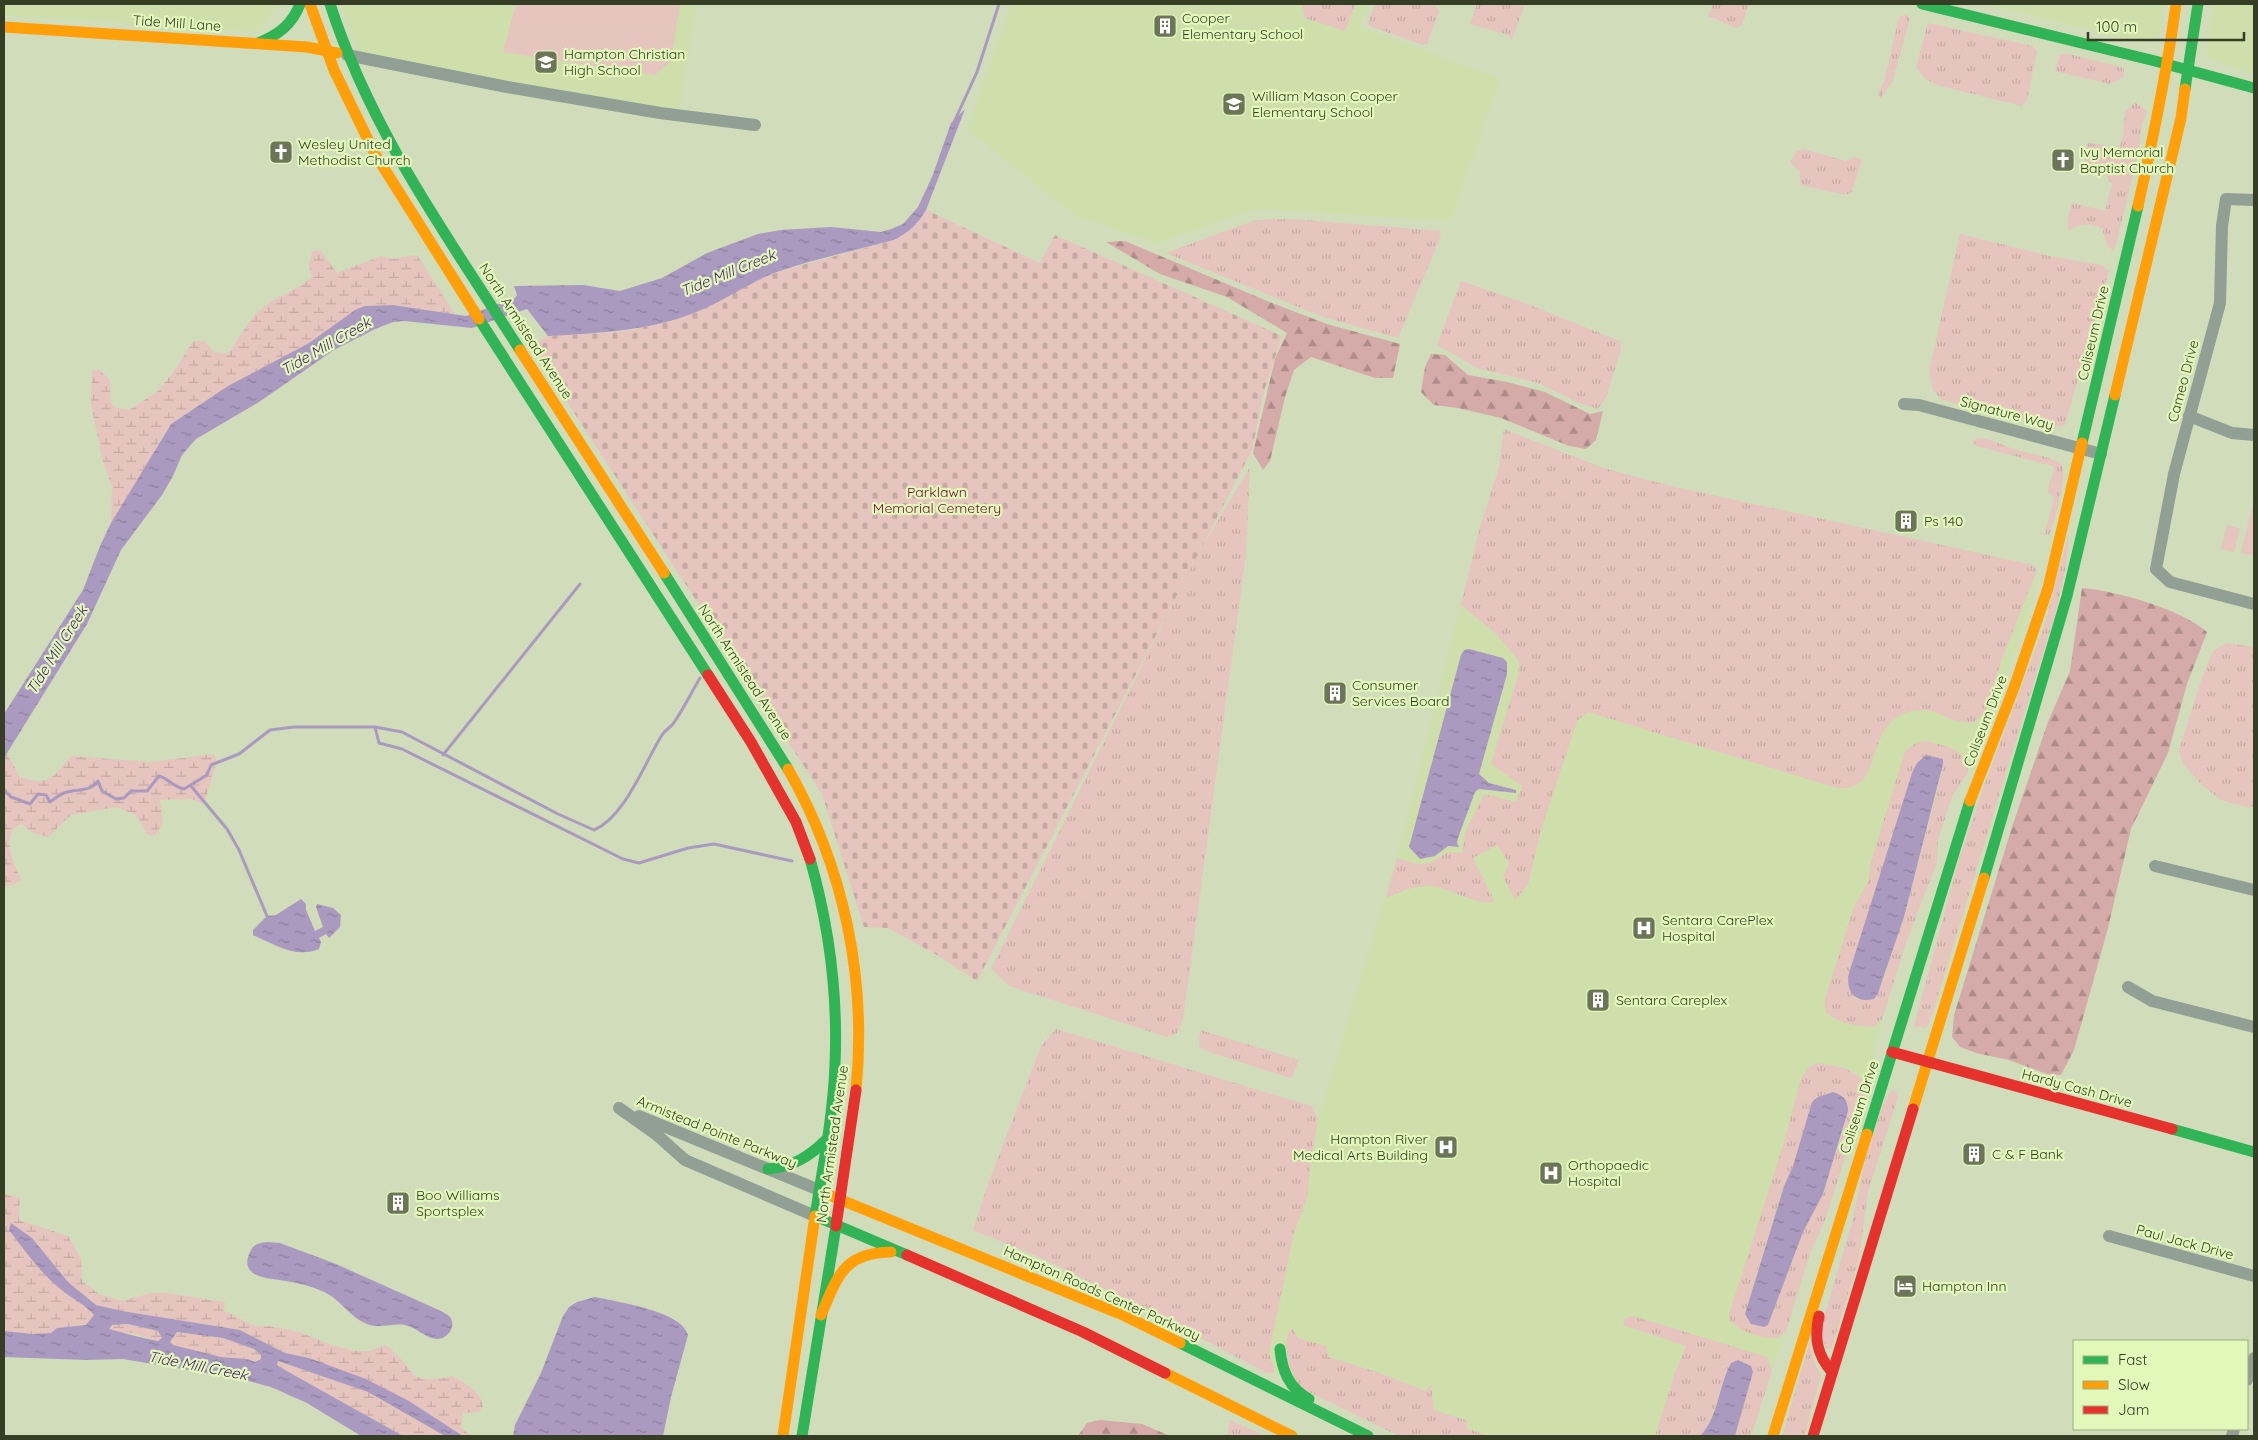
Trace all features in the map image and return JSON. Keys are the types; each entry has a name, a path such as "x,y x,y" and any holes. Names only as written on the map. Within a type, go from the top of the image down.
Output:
{"main road":[{"path":"258,43 286,28 298,12 300,4"},
{"name":"North Armistead Avenue","path":"310,4 325,50 359,126 386,175 751,742 796,822 808,854 818,886 834,991 836,1055 826,1140 783,1436"},
{"name":"North Armistead Avenue","path":"330,4 346,55 369,105 400,163 772,741 811,812 838,883 851,945 859,1037 857,1086 852,1128 802,1436"},
{"path":"1922,4 2168,64 2254,88"},
{"name":"Coliseum Drive","path":"1773,1436 1968,810 2015,685 2048,588 2144,185 2168,64 2176,4"},
{"path":"1812,1436 2027,736 2067,596 2171,160 2189,70 2198,4"},
{"name":"Tide Mill Lane","path":"4,28 307,46 346,55"},
{"name":"Hardy Cash Drive","path":"1892,1052 2254,1152"},
{"path":"852,1128 853,1182"},
{"path":"768,1169 780,1168 799,1162 817,1150 826,1140"},
{"path":"1832,1372 1824,1364 1819,1353 1815,1330 1845,1233 1860,1153"},
{"name":"Hampton Roads Center Parkway","path":"819,1190 1125,1316 1372,1434"},
{"path":"864,1198 876,1205 957,1238 1010,1268"},
{"path":"815,1216 1083,1332 1292,1436"},
{"path":"821,1315 842,1270 854,1259 877,1251 902,1253"},
{"path":"1280,1349 1280,1363 1284,1374 1292,1386 1303,1396 1372,1434"}],"street":[{"path":"346,55 507,87 668,114 754,125"},
{"name":"Cameo Drive","path":"2254,200 2226,199 2222,226 2220,303 2174,474 2156,569 2170,582 2254,604"},
{"name":"Signature Way","path":"1904,404 1919,405 2102,454"},
{"path":"2189,416 2232,433 2254,435"},
{"path":"2155,866 2254,890"},
{"path":"2128,987 2152,1001 2254,1027"},
{"name":"Armistead Pointe Parkway","path":"815,1216 685,1160 657,1136 619,1108 819,1190"},
{"name":"Paul Jack Drive","path":"2108,1236 2254,1276"},
{"path":"2248,1377 2254,1358"}],"shaded area":[{"path":"4,4 280,4 257,32 4,15"},
{"name":"Hampton Christian High School","path":"341,4 697,4 679,110 507,82 359,53"},
{"name":"William Mason Cooper Elementary School","path":"1011,4 1368,4 1360,27 1500,78 1451,221 1255,209 1157,243 1075,216 967,130"},
{"path":"1986,4 2164,4 2161,32 2146,44"},
{"path":"2213,4 2254,4 2254,74 2209,59 2207,52"},
{"name":"Sentara CarePlex Hospital","path":"1504,429 1603,468 1671,486 2033,565 2037,570 2031,605 1975,760 1952,796 1946,814 1938,840 1937,862 1906,943 1882,1019 1860,1113 1825,1220 1809,1256 1790,1322 1771,1371 1751,1436 1399,1436 1301,1388 1275,1372 1269,1353 1294,1232 1307,1199 1318,1119 1397,858 1479,531 1499,467"}],"green space":[{"path":"516,4 680,4 671,61 655,75 503,52"},
{"path":"1302,4 1356,4 1345,31 1305,18"},
{"path":"1375,4 1435,4 1439,11 1427,44 1423,45 1367,25"},
{"path":"1477,4 1525,4 1512,40 1508,35 1470,24"},
{"path":"1713,4 1749,4 1742,25 1736,28 1708,16"},
{"path":"1906,15 1909,17 1909,23 1892,82 1880,99 1878,93 1885,79 1898,21 1900,16"},
{"path":"1928,23 2032,46 2037,51 2027,101 2022,106 1937,85 1924,78 1916,67"},
{"path":"2060,54 2069,54 2124,68 2124,77 2110,84 2055,71"},
{"path":"2135,102 2147,112 2141,127 2139,150 2113,250 2108,247 2102,228 2085,225 2077,226 2068,231 2068,218 2072,203 2105,211 2112,184 2106,176 2082,172 2088,143 2105,145 2116,155 2123,138 2125,112"},
{"path":"1803,149 1846,161 1854,157 1862,159 1852,192 1846,195 1800,185 1800,172 1790,162 1797,151"},
{"name":"Parklawn Memorial Cemetery","path":"926,210 1040,263 1055,235 1282,336 1264,391 1252,450 977,981 937,955 888,928 864,927 822,794 530,345 548,336 621,332 658,324 703,309 758,279 894,240 918,223"},
{"path":"1292,219 1441,231 1439,241 1398,338 1323,317 1166,253 1256,220"},
{"path":"1960,234 2054,257 2102,265 2109,271 2065,425 2060,427 1942,400 1933,390 1929,371"},
{"path":"1125,241 1327,324 1400,344 1393,378 1375,378 1311,357 1294,370 1285,397 1270,461 1263,470 1253,453 1275,359 1287,333 1227,297 1160,274 1106,242"},
{"path":"320,250 337,273 381,256 392,259 417,255 455,314 393,305 365,306 309,343 188,412 171,424 161,438 152,458 111,523 112,487 102,458 91,404 92,371 99,369 110,381 111,403 116,408 129,410 158,391 177,367 193,341 205,341 214,352 228,354 259,311 270,302 312,277 309,266 312,252"},
{"path":"1461,281 1530,305 1620,341 1621,349 1606,398 1598,409 1579,403 1538,383 1477,368 1437,345"},
{"path":"1431,354 1445,355 1468,375 1507,382 1545,392 1590,414 1603,411 1596,440 1586,449 1569,446 1501,418 1458,408 1434,405 1421,392 1425,367"},
{"path":"1504,429 1603,468 1671,486 2033,565 2037,570 2002,659 1985,712 1973,723 1953,720 1929,710 1906,713 1892,720 1884,731 1869,770 1862,781 1852,787 1837,788 1588,712 1577,721 1541,830 1528,885 1515,900 1503,877 1509,863 1497,845 1473,858 1495,902 1470,899 1439,887 1431,886 1413,888 1386,898 1397,858 1423,864 1434,861 1447,852 1462,853 1466,831 1484,794 1516,802 1522,786 1491,764 1518,675 1519,661 1495,633 1461,605 1479,531 1499,467"},
{"path":"1979,438 2047,457 2062,464 2063,479 2057,511 2049,536 2036,532 2045,534 2054,497 2047,491 2054,470 2053,466 1976,446 1972,441"},
{"path":"1250,467 1246,554 1183,1020 1177,1033 1167,1037 1009,986 991,969 1196,557"},
{"path":"2254,499 2254,556 2241,553"},
{"path":"2227,525 2240,529 2234,552 2221,549"},
{"path":"2069,533 2067,562 2056,611 1933,1012 1925,1028 1914,1026 1960,856 1984,786 2044,627"},
{"path":"2082,588 2113,593 2148,602 2181,616 2207,632 2187,684 2168,753 2131,829 2108,928 2074,1050 2061,1075 2047,1074 2009,1060 1976,1053 1960,1047 1952,1037 1954,1015 2012,827 2048,722 2070,671"},
{"path":"2226,643 2254,647 2254,806 2250,808 2221,800 2202,785 2183,764 2179,750 2201,681 2213,651"},
{"path":"1927,741 1955,750 1964,758 1968,773 1952,796 1938,840 1937,862 1906,943 1882,1019 1873,1027 1848,1024 1836,1019 1825,1011 1825,999 1854,906 1868,882 1871,862 1905,751 1916,743","holes":["1917,763 1942,772 1904,917 1882,983 1867,1000 1855,999 1848,979 1849,973"]},
{"path":"7,753 20,777 38,781 55,775 71,756 151,762 214,754 217,761 204,804 191,799 160,800 163,823 155,836 148,835 136,815 116,807 71,815 48,837 33,833 22,824 15,828 11,833 10,848 22,880 4,888 4,758"},
{"path":"1056,1029 1311,1106 1318,1119 1307,1199 1294,1232 1269,1353 1275,1372 1267,1373 1149,1311 1041,1258 973,1230 989,1181 1041,1046"},
{"path":"1200,1030 1299,1060 1290,1078 1209,1052 1199,1047"},
{"path":"1816,1063 1848,1070 1860,1078 1866,1092 1825,1220 1809,1256 1786,1332 1776,1338 1770,1338 1751,1334 1738,1327 1729,1320 1729,1314 1781,1152 1801,1079 1808,1068","holes":["1826,1093 1844,1127 1823,1194 1803,1232 1768,1325 1764,1327 1751,1323 1745,1314 1782,1191 1793,1166 1812,1103"]},
{"path":"1892,1090 1897,1093 1898,1097 1868,1192 1859,1259 1831,1349 1826,1349 1821,1328 1852,1222 1865,1161 1882,1107"},
{"path":"4,1194 20,1198 19,1220 68,1236 81,1258 82,1281 100,1295 122,1301 151,1293 166,1293 225,1302 223,1310 254,1326 269,1326 299,1332 334,1346 356,1351 370,1351 385,1345 418,1377 436,1379 452,1376 476,1392 482,1401 483,1407 478,1412 463,1413 461,1428 472,1436 463,1436 409,1401 309,1358 285,1353 240,1330 96,1305 68,1282 32,1238 63,1291 86,1306 94,1315 86,1325 57,1328 51,1333 33,1334 4,1331"},
{"path":"1633,1316 1767,1357 1772,1371 1751,1436 1735,1436 1753,1372 1751,1366 1738,1360 1731,1363 1711,1419 1700,1436 1655,1436 1675,1373 1686,1346 1623,1325 1625,1318"},
{"path":"128,1324 158,1331 162,1338 158,1341 131,1333 122,1334 109,1329 112,1325"},
{"path":"1292,1328 1298,1338 1326,1346 1328,1357 1377,1372 1426,1391 1431,1384 1434,1410 1468,1421 1466,1428 1489,1436 1399,1436 1301,1388 1289,1366 1286,1344 1289,1331"},
{"path":"177,1332 223,1338 254,1349 261,1355 261,1359 255,1362 247,1359 221,1357 172,1345 170,1342"},
{"path":"1810,1342 1815,1365 1821,1375 1804,1436 1782,1436"},
{"path":"278,1361 368,1392 445,1436 403,1436 285,1370 277,1365"},
{"path":"1100,1420 1142,1424 1170,1436 1078,1436 1087,1423"},
{"path":"1230,1420 1265,1436 1227,1436"}],"water":[{"path":"965,109 926,210 912,228 894,240 783,270 762,278 701,310 645,327 548,336 527,309 472,328 404,321 393,322 334,350 259,402 196,439 182,455 162,495 121,550 87,624 4,758 4,714 83,590 111,523 171,424 228,386 309,343 355,310 365,306 393,305 466,316 515,298 517,295 514,286 583,285 620,291 662,278 707,253 758,234 781,230 831,227 881,232 891,229 903,224 918,207 932,177 951,123"},
{"path":"1469,649 1503,658 1507,662 1507,674 1479,774 1489,783 1516,790 1516,793 1479,789 1475,792 1458,838 1457,843 1459,847 1448,846 1435,856 1420,859 1409,847 1461,655 1464,650"},
{"path":"1926,755 1943,759 1943,764 1904,917 1878,993 1874,999 1862,1000 1853,995 1850,990 1849,973 1912,773 1917,763"},
{"path":"301,899 306,904 306,910 315,931 323,927 316,907 317,904 333,908 341,915 340,927 329,938 326,934 319,938 321,942 319,949 310,952 294,951 277,946 253,935 253,930 267,916 276,915"},
{"path":"1833,1092 1844,1098 1848,1111 1823,1194 1803,1232 1768,1325 1764,1327 1751,1324 1745,1314 1812,1102 1818,1097"},
{"path":"11,1223 32,1238 68,1282 96,1305 240,1330 285,1353 309,1358 366,1379 409,1401 463,1436 445,1436 368,1392 278,1361 277,1365 285,1370 403,1436 361,1436 307,1403 271,1387 237,1378 123,1359 86,1360 4,1357 4,1331 33,1334 51,1333 57,1328 86,1325 94,1315 48,1278 9,1230","holes":["128,1324 158,1331 162,1338 158,1341 109,1329 112,1325","177,1332 223,1338 254,1349 261,1355 261,1359 255,1362 247,1359 221,1357 173,1345 170,1342"]},
{"path":"267,1242 280,1243 336,1264 441,1311 450,1317 452,1328 447,1335 437,1339 428,1337 405,1325 371,1325 356,1318 333,1297 315,1288 259,1276 248,1267 247,1260 254,1246"},
{"path":"595,1297 633,1305 662,1314 683,1327 688,1335 671,1397 663,1436 513,1436 515,1425 541,1373 563,1316 569,1307 577,1302"},
{"path":"1738,1360 1751,1366 1753,1372 1735,1436 1700,1436 1711,1420 1731,1363"}],"waterway":[{"name":"Tide Mill Creek","path":"955,120 977,72 999,4"},
{"path":"443,755 580,584"},
{"path":"4,790 11,797 30,804 38,794 46,795 50,802 64,793 87,789 98,781 102,791 116,799 124,798 131,791 147,791 159,776 184,789 207,775 211,765 239,754 270,730 294,727 375,727 402,732 558,814 594,830 605,823 625,801 662,735 677,719 700,678"},
{"path":"375,727 379,743 402,749 623,859 639,863 688,848 714,844 792,861"},
{"path":"191,786 227,829 239,850 267,916"}],"traffic: fast":[{"path":"258,43 284,28 293,18 300,4"},
{"path":"330,4 347,52 367,97 390,141 439,225 520,350"},
{"path":"1922,4 2155,61 2254,88"},
{"path":"2185,89 2198,4"},
{"path":"2082,443 2138,206"},
{"path":"479,319 708,675"},
{"path":"1984,878 2067,596 2115,395"},
{"path":"664,573 788,769"},
{"path":"1867,1134 1970,801"},
{"path":"810,859 817,884 831,961 836,1039 832,1103 815,1216 907,1255"},
{"path":"2172,1129 2254,1152"},
{"path":"768,1169 785,1166 800,1160 826,1140"},
{"path":"802,1436 836,1226"},
{"path":"1180,1343 1368,1436"},
{"path":"1280,1349 1288,1378 1296,1390 1309,1399"}],"traffic: slow":[{"path":"310,4 334,70 375,154 479,319"},
{"path":"2138,206 2159,105 2176,4"},
{"path":"4,27 307,47 337,53"},
{"path":"2115,395 2181,118 2185,89"},
{"path":"520,350 664,573"},
{"path":"1970,801 2015,685 2048,588 2082,443"},
{"path":"788,769 824,845 837,884 847,924 858,1006 859,1048 856,1090"},
{"path":"1913,1109 1984,878"},
{"path":"1773,1436 1867,1134"},
{"path":"829,1195 1125,1316 1180,1343"},
{"path":"783,1436 815,1216"},
{"path":"821,1315 832,1289 844,1269 862,1257 875,1253 891,1252"},
{"path":"1165,1373 1292,1436"}],"traffic: jam":[{"path":"708,675 751,742 796,822 810,859"},
{"path":"1892,1052 2172,1129"},
{"path":"836,1226 856,1090"},
{"path":"1813,1436 1913,1109"},
{"path":"907,1255 1083,1332 1165,1373"},
{"path":"1819,1316 1818,1346 1823,1359 1832,1372"}],"place":[{"name":"Cooper Elementary School","path":"1165,26"},
{"name":"Hampton Christian High School","path":"546,62"},
{"name":"William Mason Cooper Elementary School","path":"1234,104"},
{"name":"Wesley United Methodist Church","path":"281,152"},
{"name":"Ivy Memorial Baptist Church","path":"2063,160"},
{"name":"Ps 140","path":"1906,521"},
{"name":"Consumer Services Board","path":"1335,693"},
{"name":"Sentara CarePlex Hospital","path":"1644,928"},
{"name":"Sentara Careplex","path":"1598,1000"},
{"name":"Hampton River Medical Arts Building","path":"1446,1147"},
{"name":"C & F Bank","path":"1974,1154"},
{"name":"Orthopaedic Hospital","path":"1551,1173"},
{"name":"Boo Williams Sportsplex","path":"398,1203"},
{"name":"Hampton Inn","path":"1905,1286"}]}
